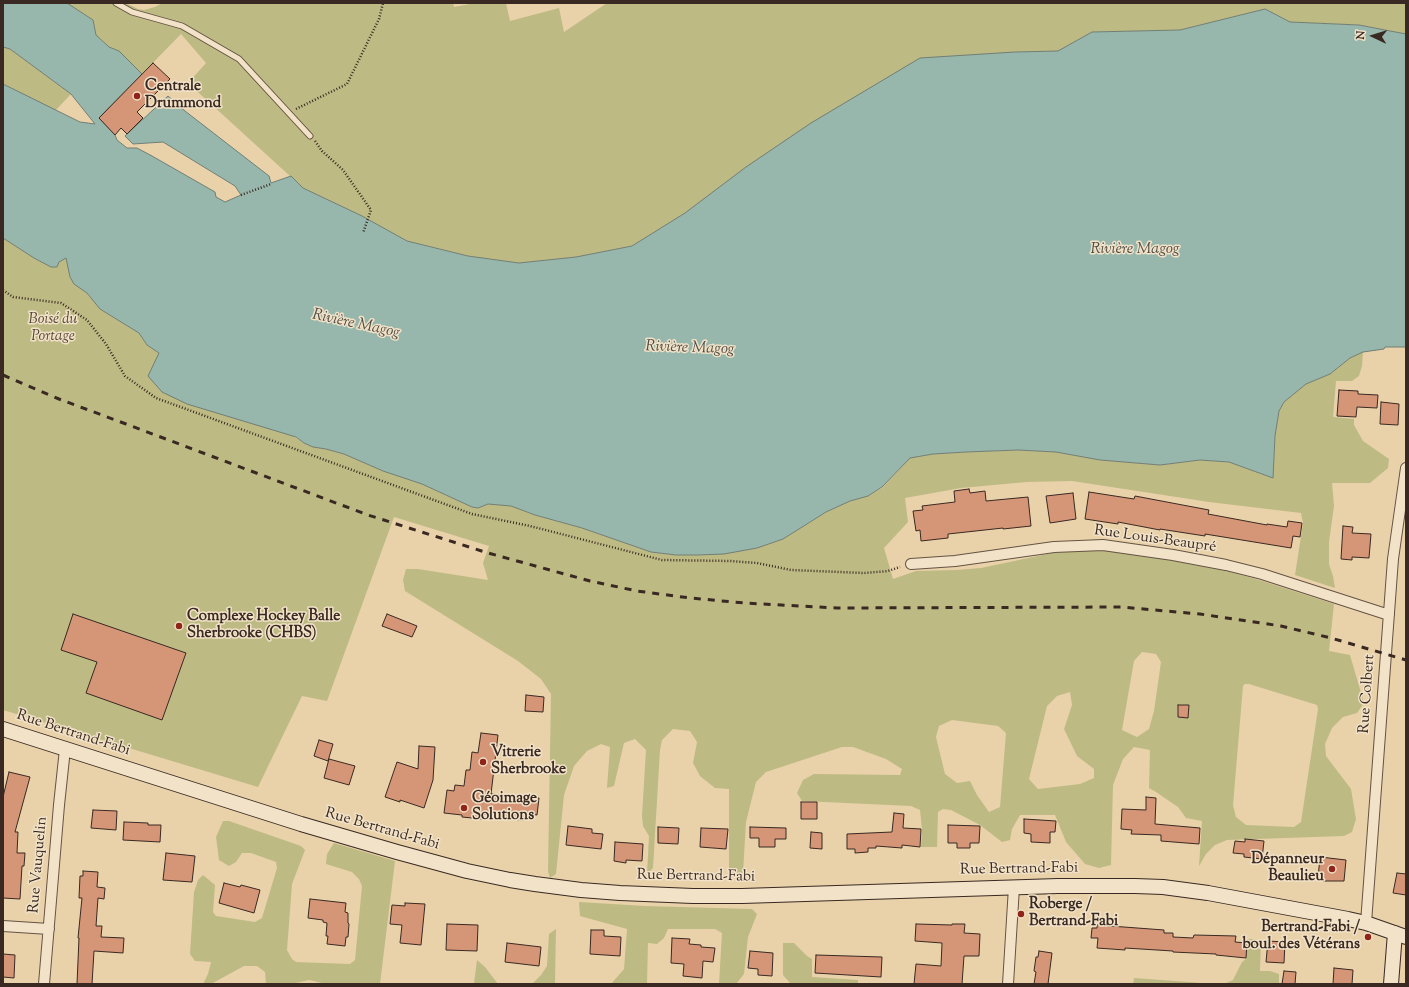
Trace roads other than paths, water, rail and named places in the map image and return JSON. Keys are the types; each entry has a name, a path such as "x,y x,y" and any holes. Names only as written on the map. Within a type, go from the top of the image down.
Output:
{"street":[{"name":"Rue Colbert","path":"1366,923 1393,559 1406,468"},
{"name":"Rue Louis-Beaupré","path":"910,564 955,561 1054,547 1082,545 1116,547 1173,555 1262,574 1389,615"},
{"name":"Rue Bertrand-Fabi","path":"3,729 294,822 467,871 529,883 581,890 694,896 1014,887 1164,887 1237,898 1366,923 1400,935"},
{"name":"Rue Vauquelin","path":"44,984 65,749"},
{"path":"1008,984 1014,887"},
{"path":"3,926 49,929"},
{"path":"1391,984 1400,935"}],"lane":[{"path":"116,3 132,12 182,26 238,59 310,136"}],"water":[{"name":"Rivière Magog","path":"3,3 67,3 93,20 96,35 109,47 119,51 142,74 99,118 115,135 117,140 127,148 137,148 152,156 215,192 216,197 225,202 241,195 235,186 163,142 133,144 125,136 168,96 185,111 269,176 271,183 291,176 303,188 362,216 407,241 468,256 519,263 576,257 632,246 685,213 746,167 811,123 920,58 1058,51 1092,32 1180,30 1265,9 1290,22 1359,25 1406,34 1406,347 1385,347 1384,349 1363,352 1350,358 1330,374 1306,384 1284,402 1279,411 1275,436 1273,478 1229,462 1200,460 1160,465 1100,460 1056,452 1018,450 933,454 910,458 882,487 868,496 850,501 826,512 783,539 757,548 724,554 676,555 651,552 582,528 535,515 511,506 488,504 478,508 472,507 422,484 383,471 344,454 313,447 296,437 187,404 162,392 148,376 159,353 147,345 139,333 100,309 87,293 74,284 70,277 66,258 59,262 57,267 51,267 3,238 3,84 80,122 95,124 71,94 10,49 3,47"}],"railway":[{"path":"3,375 59,399 368,515 488,553 590,581 637,591 745,603 837,608 1121,607 1200,614 1281,626 1331,638 1406,660"}],"place":[{"name":"Centrale Drummond","path":"137,96"},
{"name":"Complexe Hockey Balle Sherbrooke (CHBS)","path":"179,626"},
{"name":"Vitrerie Sherbrooke","path":"483,762"},
{"name":"Géoimage Solutions","path":"464,808"},
{"name":"Dépanneur Beaulieu","path":"1332,869"},
{"name":"Roberge / Bertrand-Fabi","path":"1021,914"},
{"name":"Bertrand-Fabi / boul. des Vétérans","path":"1368,937"}],"park label":[{"name":"Boisé du Portage","path":"53,328"}]}
